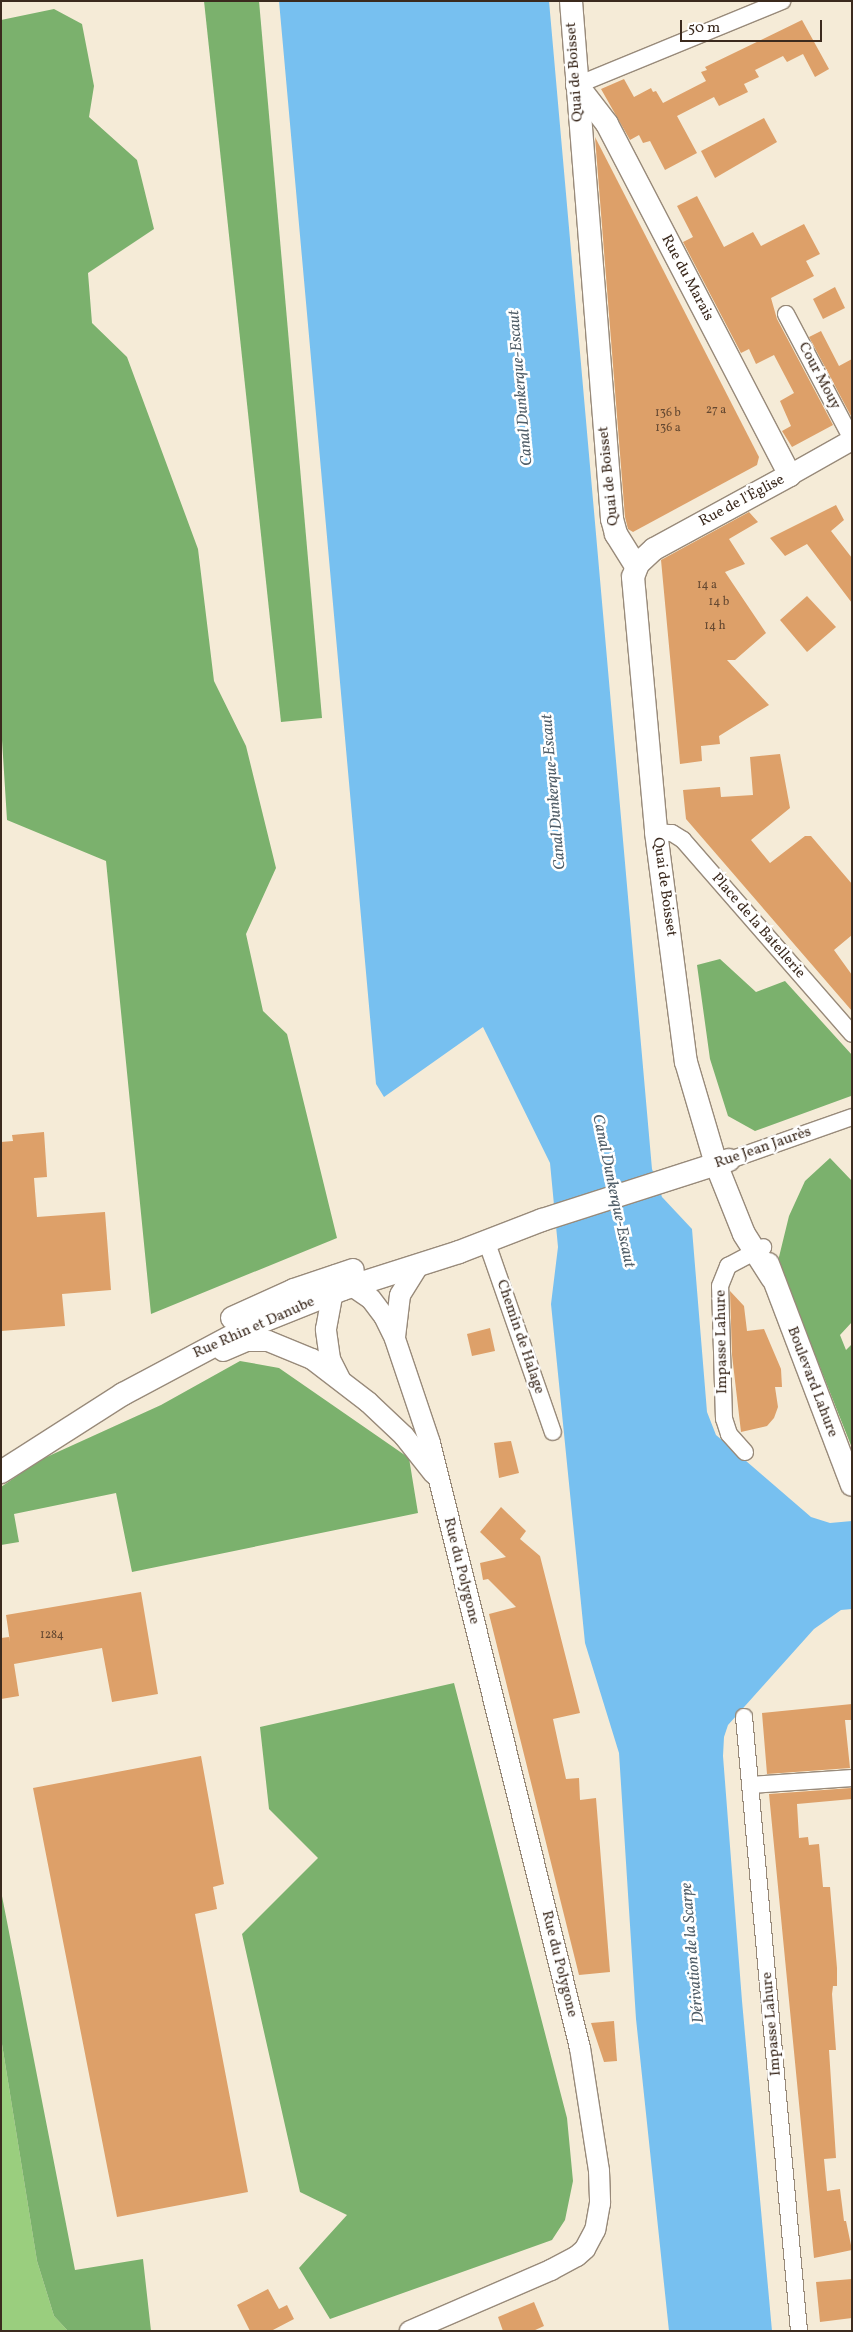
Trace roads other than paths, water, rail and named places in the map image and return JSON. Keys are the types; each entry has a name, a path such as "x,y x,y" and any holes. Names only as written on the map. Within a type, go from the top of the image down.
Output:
{"main road":[{"name":"Quai de Boisset","path":"570,1 612,519 616,534 636,566 633,585 656,832 689,1076 723,1162"},
{"name":"Rue du Marais","path":"577,85 607,124 790,475"},
{"name":"Rue de l'Église","path":"636,566 654,549 790,475"},
{"name":"Rue Jean Jaurès","path":"534,1223 723,1162"},
{"name":"Boulevard Lahure","path":"723,1162 772,1278 852,1485"},
{"name":"Rue Rhin et Danube","path":"1,1453 147,1362 242,1313 419,1265 488,1242 534,1223"},
{"name":"Rue Rhin et Danube","path":"1,1472 144,1382 228,1336 340,1285 455,1241 534,1223"}],"street":[{"path":"577,85 782,1"},
{"name":"Cour Mouy","path":"786,314 852,440"},
{"name":"Rue de l'Église","path":"790,475 852,440"},
{"name":"Place de la Batellerie","path":"656,832 672,833 683,840 852,1034"},
{"name":"Rue Jean Jaurès","path":"723,1162 852,1117"},
{"name":"Chemin de Halage","path":"488,1242 553,1432"},
{"name":"Impasse Lahure","path":"745,1452 729,1434 724,1418 720,1286 728,1266 759,1250"},
{"name":"Rue du Polygone","path":"395,1339 400,1295 419,1265"},
{"name":"Rue du Polygone","path":"340,1379 330,1359 326,1338 340,1285 375,1302 395,1339 430,1443 583,2064 597,2145 600,2204 593,2235 577,2256 551,2270 410,2331"},
{"name":"Rue du Polygone","path":"144,1382 186,1369 238,1343 256,1340 277,1343 300,1352 340,1379 404,1436 427,1462 441,1492"},
{"name":"Impasse Lahure","path":"744,1717 799,2331"},
{"path":"751,1785 852,1778"}],"water":[{"path":"279,1 549,1 652,1169 662,1197 692,1229 707,1412 716,1435 811,1517 830,1523 852,1521 852,1609 841,1610 814,1629 728,1725 724,1737 723,1756 742,2001 772,2331 669,2331 636,2019 619,1753 585,1643 551,1304 558,1247 550,1163 483,1027 384,1097 376,1084"}],"water label":[{"name":"Canal Dunkerque-Escaut","path":"521,388"},
{"name":"Canal Dunkerque-Escaut","path":"554,792"},
{"name":"Canal Dunkerque-Escaut","path":"613,1191"},
{"name":"Dérivation de la Scarpe","path":"693,1953"}]}
